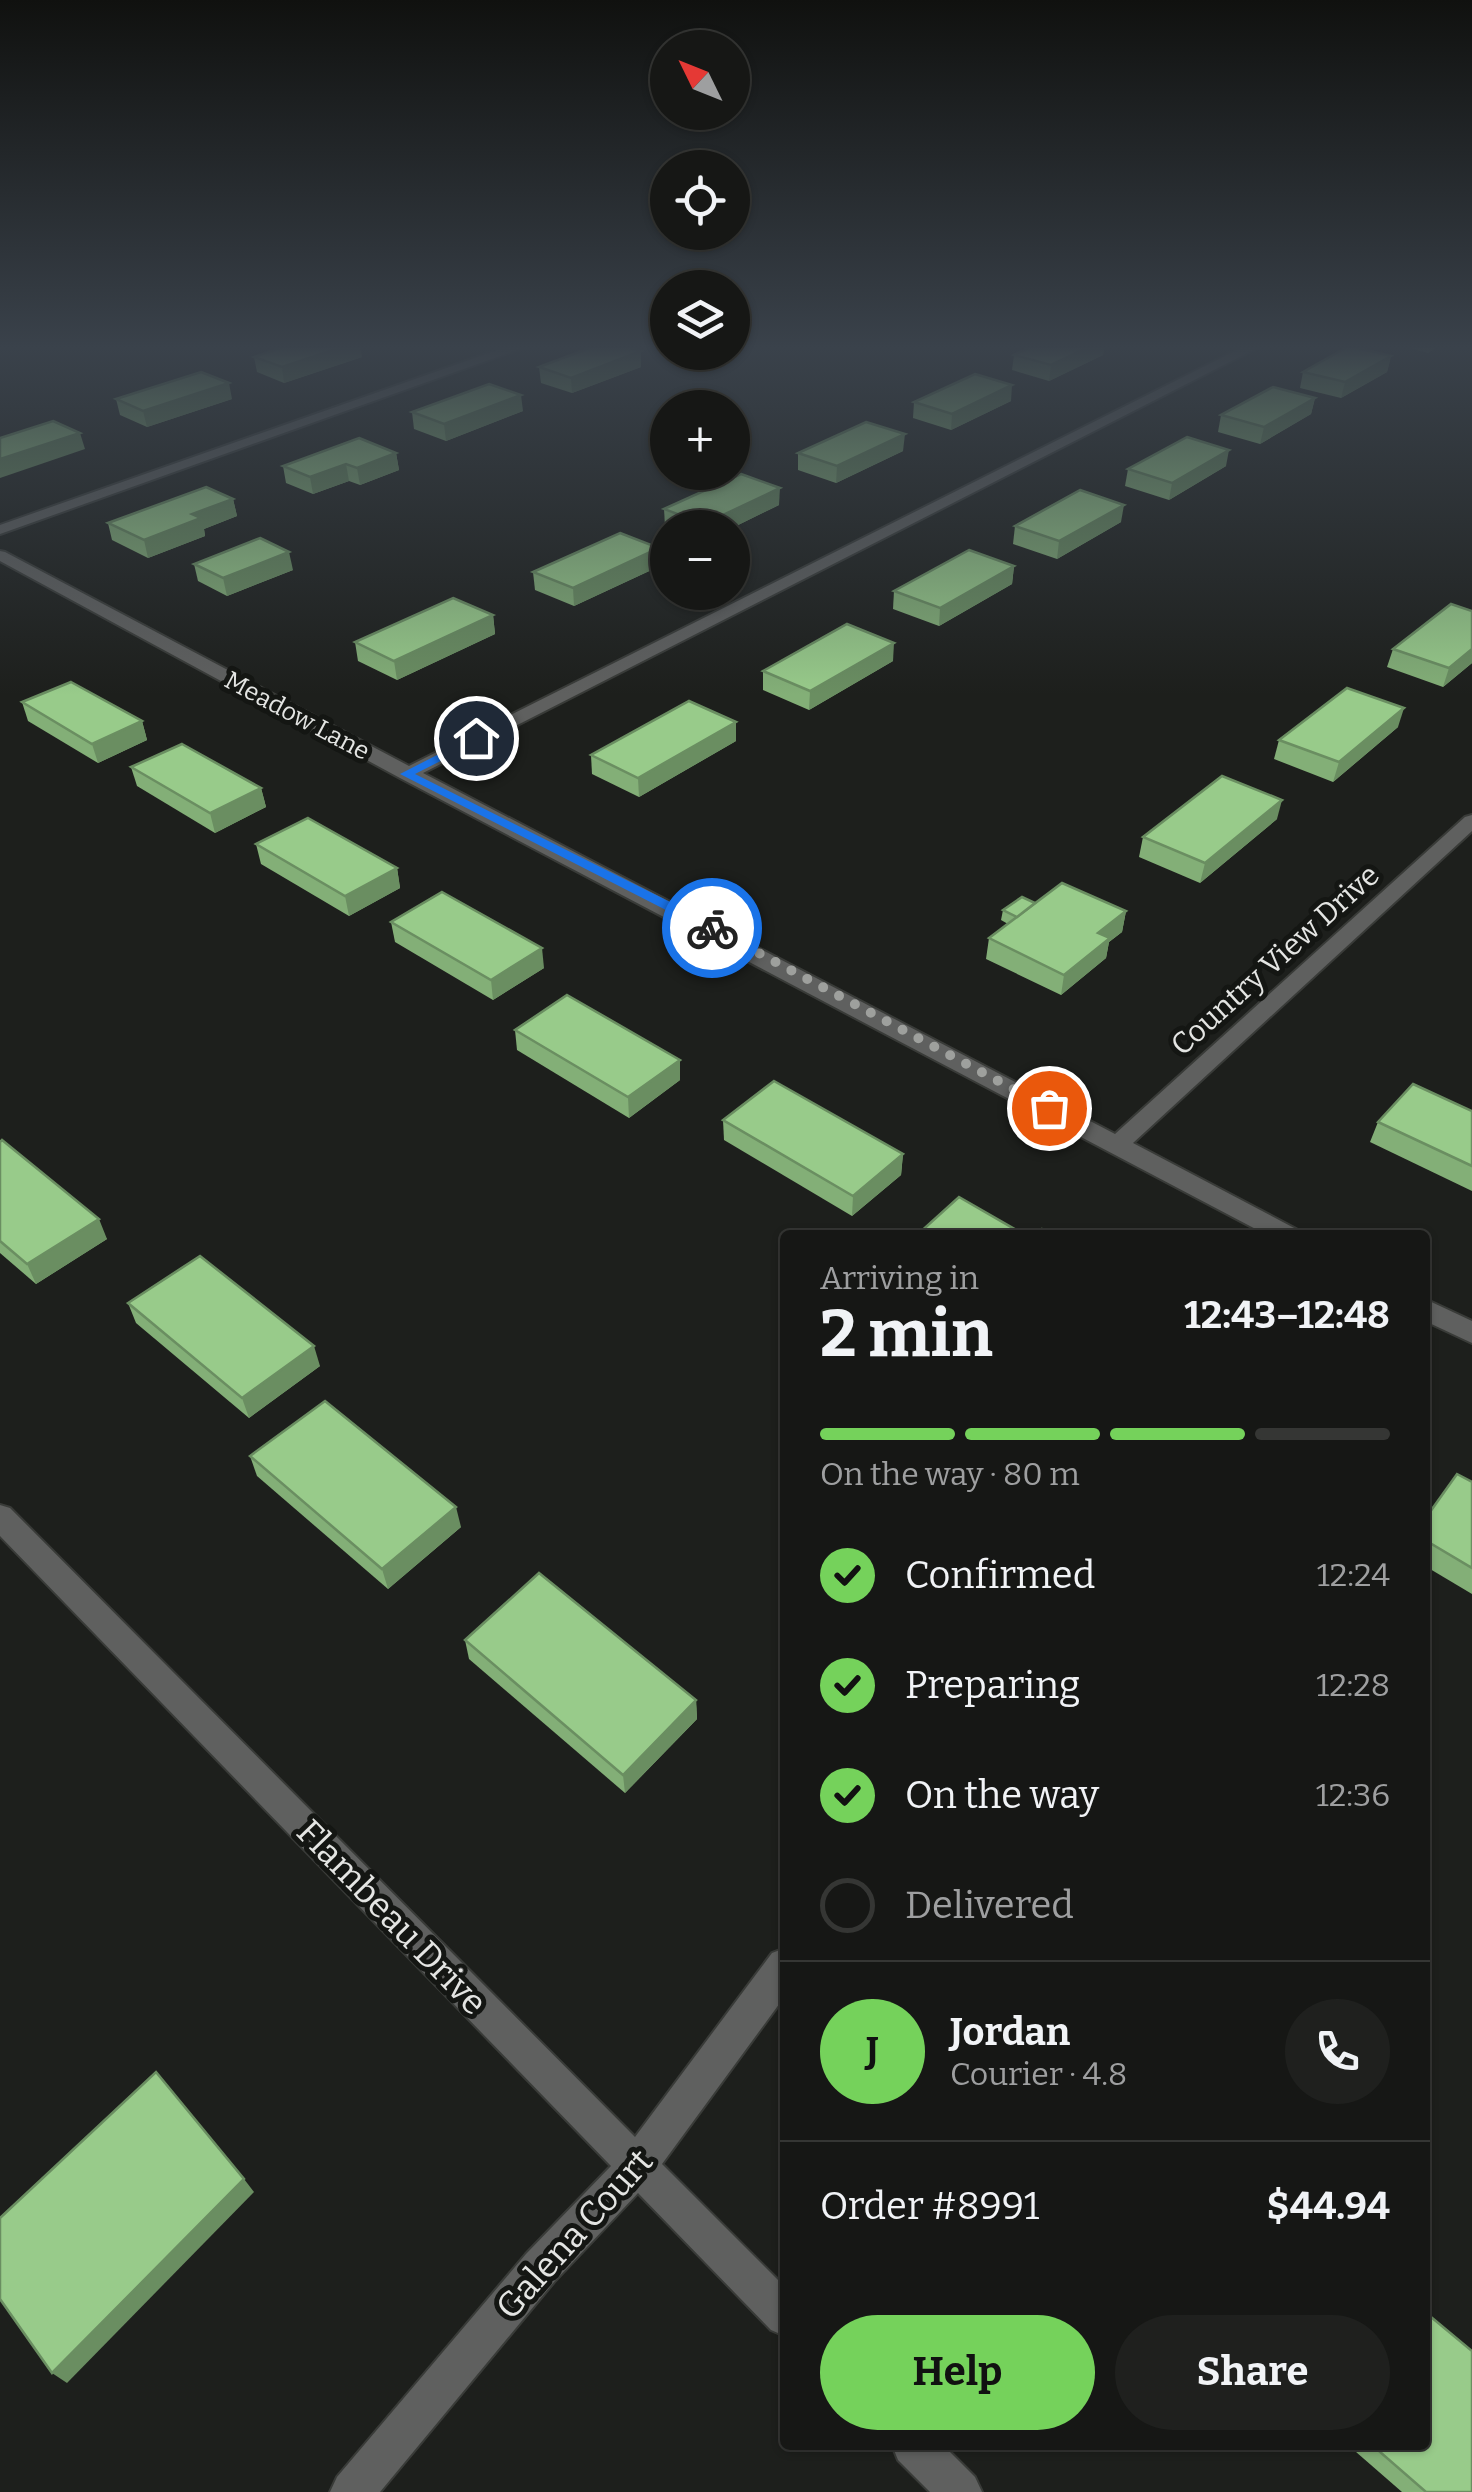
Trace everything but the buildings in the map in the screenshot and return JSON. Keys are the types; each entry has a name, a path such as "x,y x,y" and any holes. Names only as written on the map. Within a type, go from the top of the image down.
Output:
{"street":[{"path":"0,530 192,462"},
{"path":"406,774 1024,462"},
{"name":"Meadow Lane","path":"0,555 406,774 672,907 1278,1230"},
{"name":"Country View Drive","path":"1118,1144 1472,820"},
{"path":"1430,1312 1472,1333"},
{"name":"Flambeau Drive","path":"0,1517 780,2311"},
{"name":"Galena Court","path":"352,2492 540,2268 637,2166 780,1973"},
{"path":"919,2450 960,2492"}],"way so far":[{"path":"712,928 1049,1108"}],"route":[{"path":"476,738 406,774 712,928"}]}
